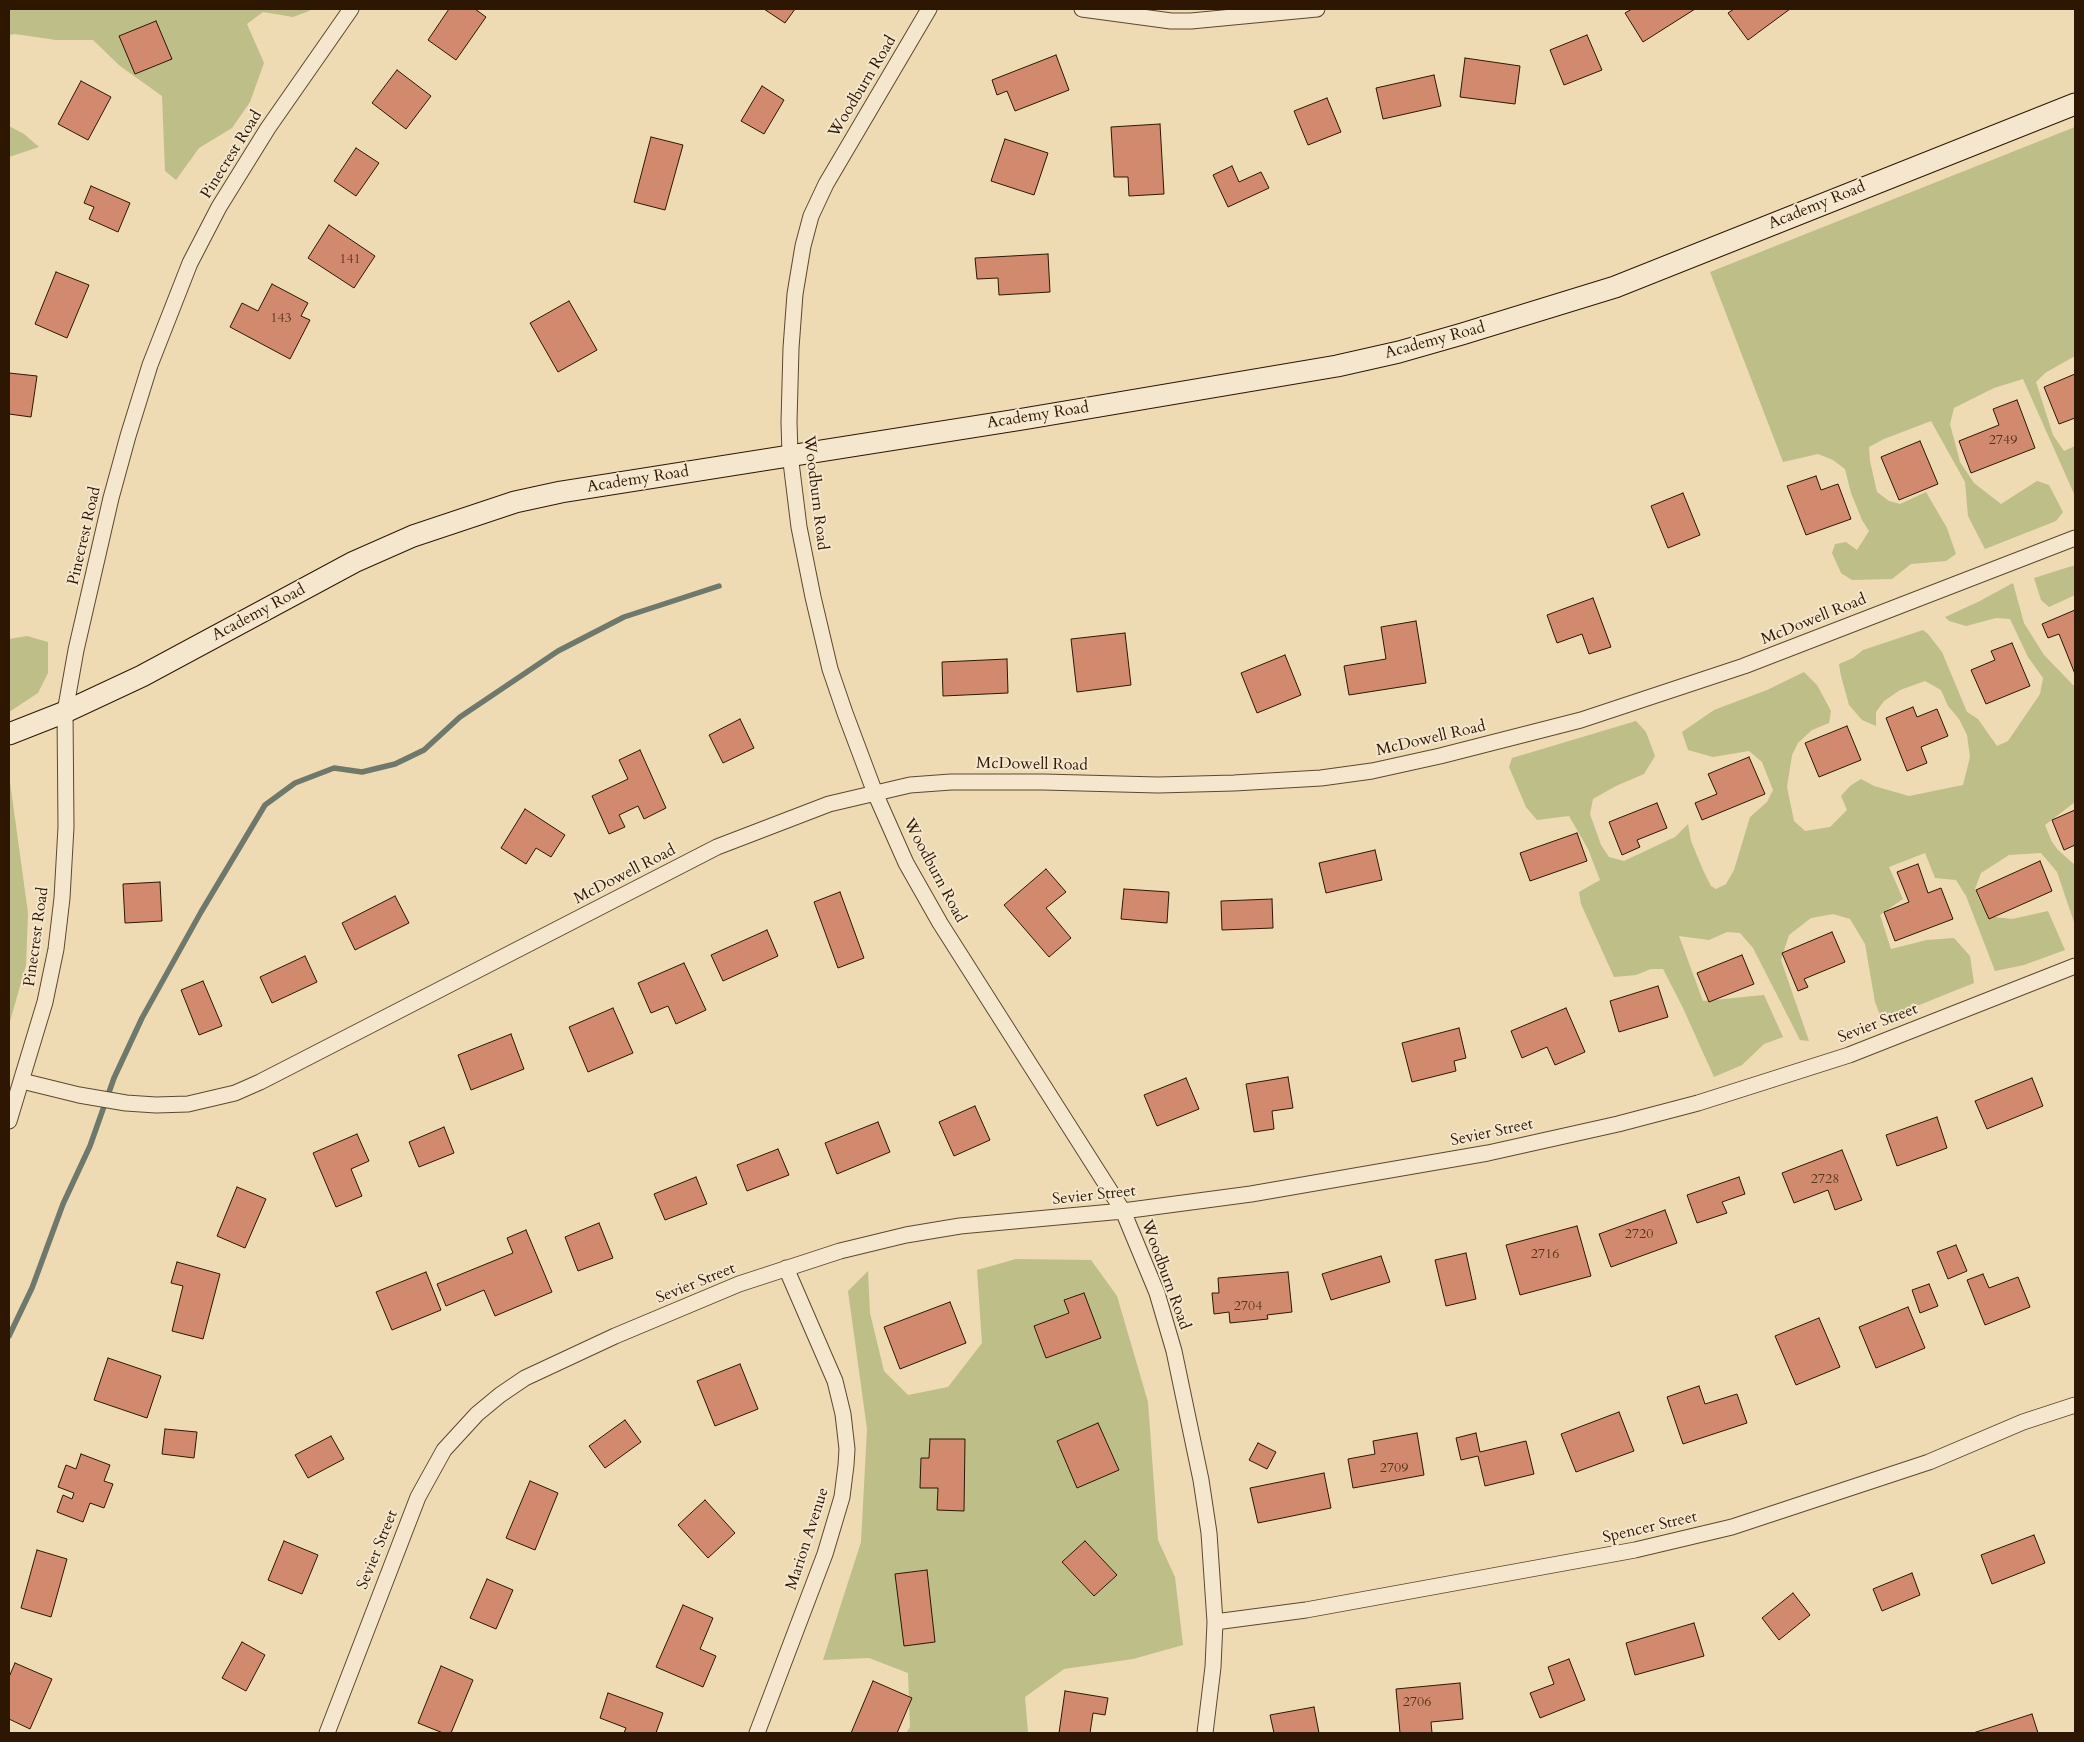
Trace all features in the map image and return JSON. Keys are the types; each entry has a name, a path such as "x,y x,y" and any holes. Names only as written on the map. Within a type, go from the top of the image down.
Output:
{"main road":[{"name":"Academy Road","path":"9,734 65,712 142,676 354,562 458,519 515,502 561,492 1337,366 1444,339 1615,287 2075,104"}],"street":[{"name":"Pinecrest Road","path":"9,1121 45,1002 56,949 62,902 66,827 65,712 78,641 111,498 128,436 150,365 190,263 219,207 263,136 351,9"},
{"name":"Woodburn Road","path":"929,9 826,184 811,216 803,246 795,294 791,348 790,454 799,527 830,669 875,793 906,863 940,923 1122,1211 1157,1292 1174,1351 1207,1524 1215,1622 1213,1667 1205,1733"},
{"path":"1082,9 1162,20 1191,21 1317,9"},
{"name":"McDowell Road","path":"22,1081 88,1097 126,1103 156,1105 188,1104 235,1093 269,1078 717,847 829,804 910,785 951,782 1158,785 1234,784 1311,779 1372,770 1440,756 1581,720 1744,666 2075,538"},
{"name":"Sevier Street","path":"327,1733 418,1496 444,1450 454,1438 500,1395 525,1378 615,1336 740,1284 786,1268 840,1251 906,1235 960,1226 1122,1211 1251,1194 1488,1153 1698,1103 1849,1055 2075,966"},
{"name":"Marion Avenue","path":"757,1733 825,1554 842,1497 846,1465 843,1414 836,1381 786,1268"},
{"name":"Spencer Street","path":"1215,1622 1306,1610 1617,1554 1732,1527 1798,1507 1928,1462 2022,1422 2075,1405"}],"green space":[{"path":"9,9 311,9 293,17 263,12 247,24 264,63 250,102 232,128 199,148 176,180 165,171 162,96 120,66 93,40 56,40 15,34 9,35"},
{"path":"9,126 24,134 39,147 9,157"},
{"path":"2075,127 2075,356 2045,373 2036,382 2053,435 2064,451 2075,446 2075,496 2023,379 1994,388 1954,408 1950,424 1960,462 1974,483 2001,504 2037,481 2049,485 2063,512 2056,521 1985,549 1968,516 1965,482 1931,421 1884,439 1869,447 1870,461 1877,492 1889,501 1900,504 1926,492 1947,528 1956,554 1946,561 1911,564 1892,579 1852,580 1841,573 1832,553 1835,544 1846,542 1857,550 1869,531 1862,520 1851,493 1845,469 1833,460 1818,454 1783,462 1710,272"},
{"path":"2075,566 2075,595 2049,607 2041,600 2034,578"},
{"path":"2013,583 2024,623 2044,655 2075,687 2075,802 2045,825 2052,842 2058,850 2075,865 2075,925 2057,872 2041,853 2009,855 1981,873 1975,889 1981,904 1995,917 2012,919 2048,911 2065,950 2024,965 1995,971 1966,896 1956,880 1935,878 1925,853 1889,867 1903,899 1880,915 1891,949 1927,940 1954,938 1970,956 1974,983 1882,1020 1875,1002 1865,944 1850,919 1833,914 1811,918 1789,935 1781,960 1809,1041 1800,1040 1753,948 1740,933 1727,932 1709,940 1679,936 1703,1001 1764,995 1783,1037 1764,1044 1742,1065 1714,1077 1663,969 1651,969 1636,975 1614,977 1581,904 1579,892 1600,880 1588,849 1569,816 1537,820 1526,807 1509,767 1512,758 1636,721 1646,732 1655,756 1644,774 1616,786 1593,799 1590,814 1601,845 1609,857 1624,861 1675,837 1688,824 1691,841 1703,870 1711,886 1716,889 1726,884 1734,870 1750,817 1767,802 1773,790 1762,762 1749,751 1713,757 1688,750 1682,732 1714,710 1767,690 1804,672 1817,685 1831,711 1829,723 1812,730 1798,743 1792,755 1787,787 1794,821 1805,831 1830,827 1847,810 1841,796 1850,786 1861,779 1874,786 1909,796 1963,785 1970,757 1967,735 1959,719 1948,706 1941,690 1925,681 1900,690 1884,701 1876,712 1876,726 1862,720 1849,705 1839,664 1853,658 1863,650 1923,630 1942,652 1967,712 1978,719 1997,746 2008,741 2040,694 2043,678 2028,657 2010,619 1996,618 1966,626 1949,621 1945,617"},
{"path":"27,636 48,642 48,673 38,693 9,712 9,639"},
{"path":"9,781 28,913 26,965 9,1025"},
{"path":"1016,1259 1091,1260 1117,1296 1148,1402 1158,1540 1175,1577 1183,1645 1133,1659 1064,1669 1025,1697 1028,1733 906,1733 910,1727 908,1673 869,1658 823,1660 861,1542 867,1429 848,1291 868,1271 870,1313 884,1371 908,1395 948,1387 982,1343 977,1270"}],"building":[{"path":"449,9 475,9 486,17 456,60 428,40"},
{"path":"764,9 795,9 785,23"},
{"path":"1632,9 1695,9 1643,42 1625,13"},
{"path":"1734,9 1790,9 1748,40 1728,13"},
{"path":"156,21 172,59 135,74 119,36"},
{"path":"1587,35 1602,70 1564,85 1550,50"},
{"path":"1056,55 1069,90 1015,111 1007,91 997,95 992,80"},
{"path":"1465,58 1520,66 1515,104 1460,97"},
{"path":"397,70 431,96 406,129 372,103"},
{"path":"1434,75 1441,106 1383,119 1376,88"},
{"path":"81,81 111,97 88,140 58,124"},
{"path":"762,86 784,100 764,134 741,121"},
{"path":"1327,98 1341,132 1308,145 1294,111"},
{"path":"1160,124 1164,194 1129,196 1128,177 1114,177 1111,127"},
{"path":"651,137 683,145 665,210 634,202"},
{"path":"1005,139 1048,153 1034,195 991,181"},
{"path":"356,148 379,163 356,196 334,181"},
{"path":"1232,166 1239,182 1261,172 1269,188 1228,207 1213,175"},
{"path":"91,186 130,203 118,232 89,219 94,207 84,203"},
{"path":"329,225 375,256 354,288 308,258"},
{"path":"1048,254 1050,292 999,295 998,278 977,279 975,258"},
{"path":"56,272 89,285 67,338 35,324"},
{"path":"272,284 308,303 301,316 310,320 290,359 230,327 242,303 258,311"},
{"path":"569,301 597,350 558,372 530,323"},
{"path":"9,373 37,376 31,417 9,414"},
{"path":"2075,374 2075,418 2059,424 2044,387"},
{"path":"2017,400 2035,448 1971,473 1959,441 1999,425 1993,409"},
{"path":"1920,441 1938,484 1899,500 1881,457"},
{"path":"1816,476 1821,490 1838,484 1851,519 1806,535 1787,486"},
{"path":"1683,493 1700,535 1668,548 1651,506"},
{"path":"1593,598 1611,647 1589,654 1582,634 1557,643 1547,615"},
{"path":"2075,610 2075,674 2059,634 2048,638 2042,624"},
{"path":"1416,621 1426,683 1349,695 1344,666 1386,659 1381,627"},
{"path":"1125,633 1131,685 1077,692 1071,639"},
{"path":"2012,643 2030,686 1986,704 1971,670 1995,660 1991,651"},
{"path":"1285,655 1301,695 1257,713 1241,673"},
{"path":"1007,659 1008,693 943,696 942,662"},
{"path":"1913,707 1917,717 1937,709 1948,736 1921,747 1927,763 1907,771 1886,718"},
{"path":"740,719 754,748 723,763 709,735"},
{"path":"1847,726 1861,760 1819,777 1805,743"},
{"path":"640,750 666,808 644,819 638,806 619,815 625,827 609,834 592,796 628,779 619,760"},
{"path":"1749,757 1765,794 1702,820 1695,803 1717,794 1708,774"},
{"path":"1657,803 1667,828 1637,840 1640,847 1622,855 1609,822"},
{"path":"525,809 565,835 551,857 536,848 526,864 501,848"},
{"path":"2075,810 2075,845 2064,850 2052,820"},
{"path":"1577,833 1587,861 1530,881 1520,853"},
{"path":"1375,850 1382,880 1326,893 1319,863"},
{"path":"2040,861 2052,891 1989,919 1976,890"},
{"path":"1918,864 1928,893 1941,888 1953,919 1895,941 1884,912 1909,902 1897,872"},
{"path":"1046,869 1066,892 1046,908 1071,938 1049,957 1004,905"},
{"path":"160,882 162,921 125,923 123,884"},
{"path":"1124,889 1169,892 1167,923 1121,919"},
{"path":"840,892 864,958 838,968 814,902"},
{"path":"395,896 409,923 355,950 342,923"},
{"path":"1272,899 1273,928 1222,930 1221,901"},
{"path":"767,930 778,956 723,981 711,955"},
{"path":"1832,932 1845,962 1804,979 1808,987 1798,991 1782,953"},
{"path":"1742,955 1754,984 1709,1002 1697,973"},
{"path":"305,956 317,982 272,1003 260,977"},
{"path":"684,963 706,1010 676,1024 668,1006 651,1013 638,983"},
{"path":"203,981 222,1026 199,1035 181,990"},
{"path":"1658,986 1668,1017 1619,1032 1610,1001"},
{"path":"613,1008 633,1053 588,1072 569,1027"},
{"path":"1566,1008 1585,1052 1555,1065 1547,1047 1522,1058 1511,1031"},
{"path":"1459,1028 1466,1058 1454,1061 1456,1071 1412,1082 1402,1043"},
{"path":"511,1034 524,1069 471,1090 458,1055"},
{"path":"1288,1077 1293,1108 1272,1111 1274,1129 1254,1132 1246,1084"},
{"path":"1186,1078 1199,1109 1157,1126 1144,1095"},
{"path":"2032,1078 2043,1106 1987,1129 1975,1101"},
{"path":"975,1106 990,1140 954,1156 939,1122"},
{"path":"1937,1117 1947,1148 1897,1166 1886,1135"},
{"path":"878,1122 890,1152 837,1174 825,1143"},
{"path":"444,1127 454,1153 419,1167 409,1142"},
{"path":"357,1134 369,1161 351,1169 362,1196 336,1207 313,1153"},
{"path":"778,1149 789,1175 747,1191 737,1165"},
{"path":"1842,1150 1862,1200 1835,1210 1828,1190 1794,1203 1782,1173"},
{"path":"696,1177 707,1204 665,1220 654,1194"},
{"path":"1739,1177 1745,1194 1722,1202 1727,1213 1697,1223 1687,1195"},
{"path":"237,1187 266,1199 245,1248 217,1236"},
{"path":"1665,1210 1677,1243 1611,1267 1599,1234"},
{"path":"599,1223 613,1258 578,1271 565,1237"},
{"path":"1577,1226 1591,1276 1520,1295 1506,1245"},
{"path":"526,1230 552,1292 495,1316 484,1290 446,1306 437,1284 513,1253 507,1238"},
{"path":"1956,1245 1967,1271 1948,1279 1937,1252"},
{"path":"1466,1253 1476,1299 1446,1306 1435,1260"},
{"path":"1381,1256 1390,1282 1331,1300 1322,1274"},
{"path":"177,1262 220,1274 203,1339 172,1331 183,1286 171,1283"},
{"path":"426,1272 441,1310 392,1330 376,1292"},
{"path":"1288,1272 1292,1312 1267,1315 1268,1319 1230,1323 1229,1312 1214,1314 1212,1293 1219,1293 1218,1278"},
{"path":"1983,1274 1989,1288 2018,1277 2030,1307 1985,1325 1967,1280"},
{"path":"1929,1284 1938,1306 1920,1313 1912,1290"},
{"path":"1084,1293 1101,1338 1046,1358 1034,1326 1069,1313 1064,1300"},
{"path":"950,1302 966,1343 900,1369 884,1327"},
{"path":"1908,1307 1925,1348 1876,1368 1859,1327"},
{"path":"1819,1318 1840,1367 1796,1385 1775,1336"},
{"path":"108,1358 161,1376 147,1418 94,1400"},
{"path":"740,1364 758,1409 715,1426 697,1381"},
{"path":"1699,1386 1705,1404 1737,1394 1747,1423 1683,1444 1667,1397"},
{"path":"1619,1412 1634,1451 1576,1472 1561,1434"},
{"path":"625,1420 641,1442 605,1468 589,1446"},
{"path":"1098,1423 1119,1470 1077,1488 1057,1441"},
{"path":"165,1429 197,1432 194,1458 162,1454"},
{"path":"1417,1433 1424,1475 1353,1488 1348,1459 1375,1454 1373,1441"},
{"path":"1476,1433 1480,1452 1526,1441 1534,1474 1485,1486 1478,1456 1461,1460 1456,1438"},
{"path":"331,1436 344,1459 308,1478 295,1455"},
{"path":"930,1439 965,1439 964,1511 937,1510 938,1488 920,1488 921,1458 929,1458"},
{"path":"1258,1443 1276,1452 1267,1469 1249,1460"},
{"path":"81,1454 110,1465 104,1481 113,1484 104,1508 90,1503 83,1522 57,1512 63,1495 72,1499 74,1493 58,1487 66,1465 76,1469"},
{"path":"1324,1473 1331,1508 1258,1523 1250,1488"},
{"path":"530,1481 558,1493 535,1550 506,1538"},
{"path":"705,1500 735,1533 708,1558 678,1525"},
{"path":"2034,1535 2045,1563 1992,1584 1981,1555"},
{"path":"284,1541 318,1555 302,1594 268,1580"},
{"path":"1085,1541 1117,1575 1094,1596 1062,1562"},
{"path":"37,1550 67,1559 51,1617 21,1608"},
{"path":"927,1570 935,1642 904,1646 895,1574"},
{"path":"1912,1573 1920,1595 1882,1611 1873,1589"},
{"path":"487,1579 513,1590 496,1629 470,1618"},
{"path":"1793,1593 1810,1615 1779,1640 1762,1618"},
{"path":"683,1605 713,1618 700,1649 716,1656 703,1687 656,1667"},
{"path":"1694,1623 1704,1656 1635,1675 1626,1643"},
{"path":"242,1642 265,1655 246,1691 222,1678"},
{"path":"1569,1659 1585,1700 1540,1718 1530,1693 1554,1684 1548,1667"},
{"path":"15,1663 52,1679 30,1729 9,1719 9,1677"},
{"path":"441,1666 473,1680 451,1733 443,1733 418,1723"},
{"path":"873,1681 912,1698 897,1733 851,1733"},
{"path":"1460,1683 1463,1719 1431,1722 1432,1733 1400,1733 1396,1689"},
{"path":"1065,1691 1108,1698 1105,1715 1093,1713 1090,1733 1059,1733"},
{"path":"608,1693 663,1713 656,1733 624,1733 626,1728 600,1718"},
{"path":"1314,1707 1319,1733 1274,1733 1270,1715"},
{"path":"2032,1714 2038,1733 1973,1733"}],"waterway":[{"path":"9,1336 32,1288 63,1204 90,1146 114,1078 142,1018 201,912 265,805 295,783 334,768 362,772 395,764 424,750 460,717 558,651 624,617 719,586"}]}
